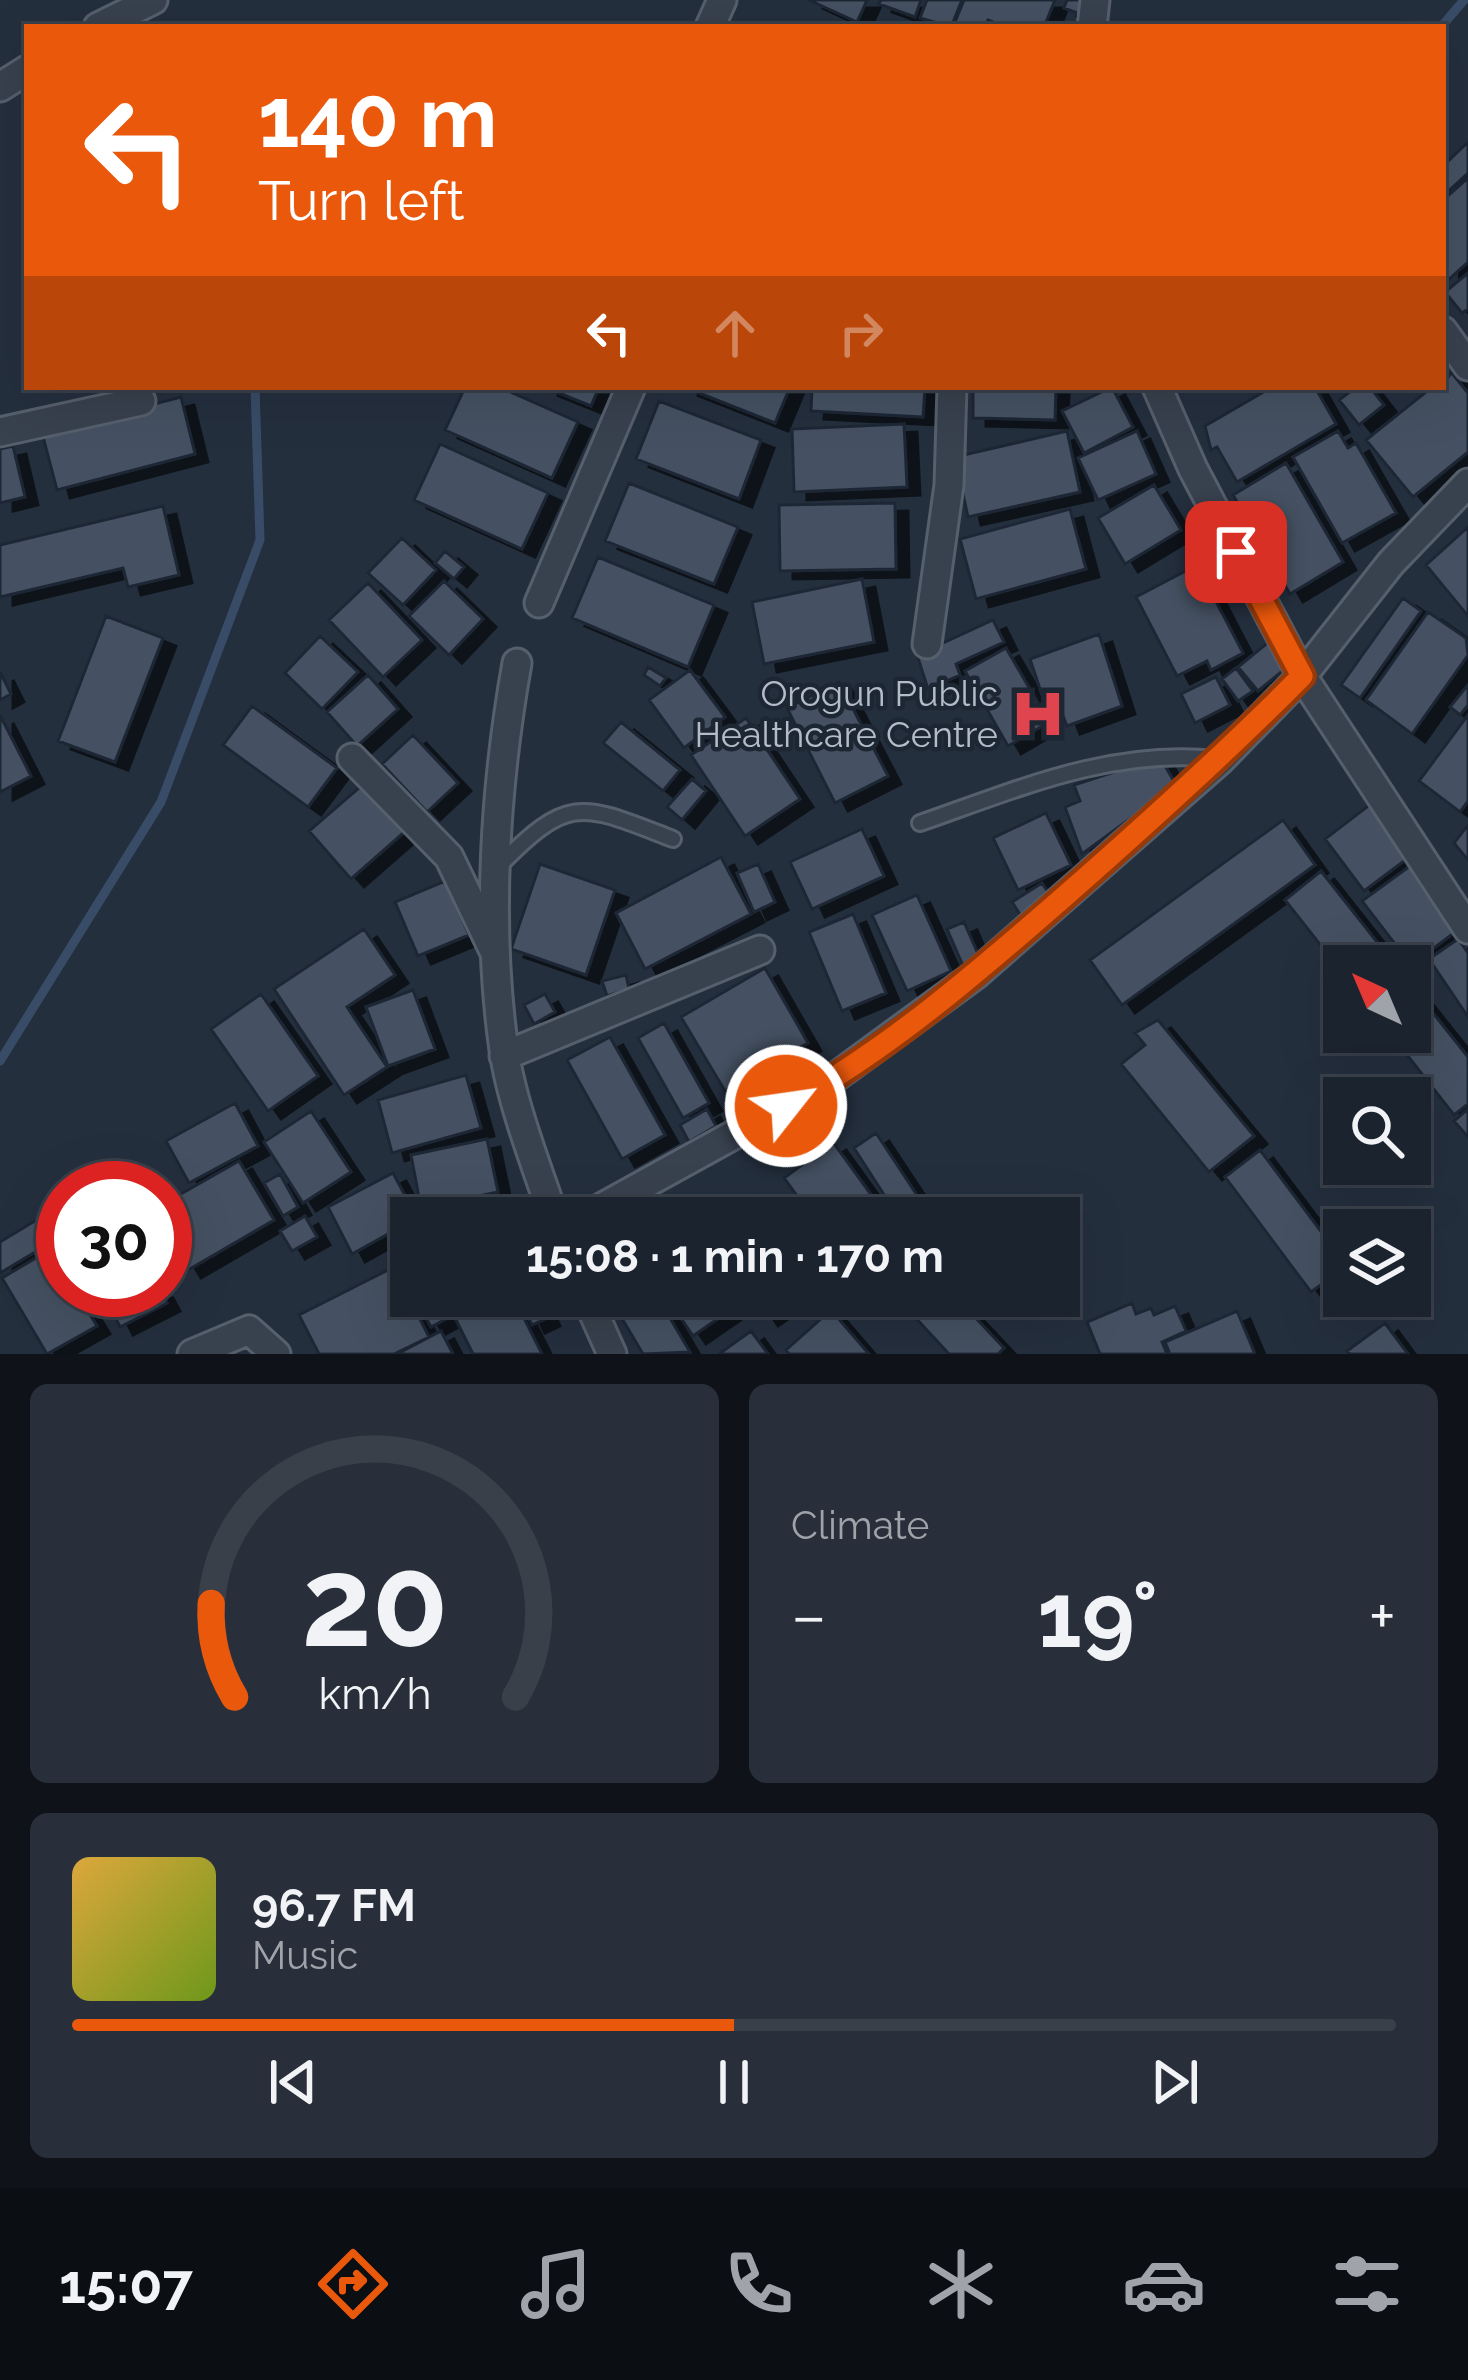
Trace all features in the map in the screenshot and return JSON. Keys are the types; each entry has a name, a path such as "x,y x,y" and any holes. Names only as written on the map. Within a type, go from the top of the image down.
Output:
{"street":[{"path":"104,24 153,0"},
{"path":"1446,336 1468,367"},
{"path":"539,602 630,390"},
{"path":"927,644 949,485 952,390"},
{"path":"1158,390 1193,469 1302,676 1468,929"},
{"path":"0,432 141,401"},
{"path":"622,1197 826,1084 975,975 1220,760 1302,676 1391,563 1468,484"},
{"path":"517,663 503,741 496,955 504,1055 548,1197"},
{"path":"352,758 449,857 496,955"},
{"path":"504,1055 760,950"},
{"path":"595,1317 612,1354"},
{"path":"192,1354 249,1330 276,1354"}],"lane":[{"path":"920,823 1121,758 1165,754 1220,760"},
{"path":"498,867 543,821 592,808 674,838"}],"building":[{"path":"809,0 867,0 857,22"},
{"path":"881,0 921,0 915,17 879,4"},
{"path":"927,0 962,0 952,24 920,18"},
{"path":"964,0 1055,0 1045,24 955,22"},
{"path":"1067,0 1088,0 1082,15 1064,8"},
{"path":"1468,142 1468,173 1446,193 1446,163"},
{"path":"1468,178 1468,262 1447,281 1446,261 1446,197"},
{"path":"1468,273 1468,309 1462,313 1446,291"},
{"path":"1451,372 1468,393 1468,452 1413,497 1366,440 1428,390 1446,390"},
{"path":"464,390 506,390 578,422 552,478 445,430"},
{"path":"551,390 598,390 591,406"},
{"path":"692,390 789,390 775,423"},
{"path":"812,390 925,390 923,417 811,411"},
{"path":"973,390 1056,390 1055,420 973,418"},
{"path":"1114,390 1133,427 1084,453 1062,411"},
{"path":"1267,390 1317,390 1336,424 1237,482 1217,447 1211,450 1205,426"},
{"path":"1352,390 1372,390 1384,405 1359,425 1339,400"},
{"path":"181,397 195,454 57,490 42,433"},
{"path":"659,401 761,440 739,499 636,459"},
{"path":"904,424 907,487 794,492 792,429"},
{"path":"1067,431 1080,492 968,517 955,457"},
{"path":"1137,431 1156,474 1098,500 1078,458"},
{"path":"1338,431 1348,448 1356,443 1396,513 1342,543 1293,457"},
{"path":"440,444 548,493 522,549 414,500"},
{"path":"13,446 25,497 0,503 0,449"},
{"path":"1286,463 1343,562 1290,594 1233,495"},
{"path":"629,483 738,527 714,584 605,541"},
{"path":"1154,485 1181,530 1125,564 1098,518"},
{"path":"895,503 896,569 780,571 779,505"},
{"path":"163,506 179,575 128,587 123,568 0,597 0,545"},
{"path":"1070,509 1086,569 976,599 960,539"},
{"path":"1468,527 1468,616 1426,565"},
{"path":"402,538 436,570 403,605 368,573"},
{"path":"445,551 464,567 454,579 435,563"},
{"path":"598,557 714,605 688,667 572,618"},
{"path":"1197,565 1243,653 1211,670 1207,661 1177,676 1136,597"},
{"path":"862,579 874,642 764,664 752,602"},
{"path":"444,581 483,619 449,655 409,616"},
{"path":"368,583 422,640 383,677 329,620"},
{"path":"1403,598 1421,611 1360,698 1341,685"},
{"path":"1428,612 1466,638 1468,655 1412,734 1366,700"},
{"path":"106,616 163,638 115,762 58,741"},
{"path":"993,620 1004,642 956,664 960,675 928,689 917,655"},
{"path":"1099,634 1122,706 1067,726 1059,706 1047,710 1030,659"},
{"path":"320,636 358,672 322,709 285,673"},
{"path":"1271,640 1291,664 1258,691 1238,667"},
{"path":"1006,648 1049,722 1008,746 965,671"},
{"path":"648,667 666,678 660,686 644,675"},
{"path":"1236,668 1253,691 1238,701 1222,679"},
{"path":"690,670 725,717 684,748 649,700"},
{"path":"0,672 11,694 0,700"},
{"path":"368,675 398,709 357,746 327,712"},
{"path":"1216,677 1230,705 1195,723 1181,694"},
{"path":"839,682 888,776 835,803 787,708"},
{"path":"1468,685 1468,705 1460,715 1450,707"},
{"path":"252,706 337,768 308,807 223,745"},
{"path":"0,715 31,776 0,792"},
{"path":"1468,715 1468,801 1460,812 1419,781"},
{"path":"746,718 800,799 745,836 691,755"},
{"path":"621,722 680,770 663,791 603,743"},
{"path":"413,735 458,783 427,812 382,764"},
{"path":"1160,757 1176,785 1082,854 1065,807 1080,801 1074,785"},
{"path":"692,779 706,791 682,820 667,807"},
{"path":"368,780 409,828 351,879 309,831"},
{"path":"1372,803 1412,855 1364,891 1325,839"},
{"path":"1046,813 1071,865 1018,890 993,838"},
{"path":"1283,820 1315,865 1122,1005 1090,960"},
{"path":"1468,825 1468,860 1454,843"},
{"path":"862,829 884,876 812,909 790,862"},
{"path":"721,857 751,914 645,969 616,913"},
{"path":"540,864 615,890 586,975 511,949"},
{"path":"758,864 775,902 754,912 737,873"},
{"path":"1410,866 1458,930 1431,950 1431,945 1396,945 1362,901"},
{"path":"1321,871 1379,945 1323,948 1285,900"},
{"path":"445,881 469,935 418,956 395,902"},
{"path":"1042,883 1053,900 1023,919 1012,902"},
{"path":"917,895 951,971 907,991 872,915"},
{"path":"853,914 886,993 842,1011 809,932"},
{"path":"964,922 978,954 964,968 947,929"},
{"path":"364,929 395,975 347,1007 387,1067 344,1095 274,989"},
{"path":"1458,939 1468,953 1468,1017 1431,962"},
{"path":"765,968 808,1043 725,1091 681,1017"},
{"path":"626,975 629,989 607,996 602,981"},
{"path":"413,990 435,1049 388,1066 366,1007"},
{"path":"261,994 318,1076 268,1111 211,1029"},
{"path":"545,994 555,1012 534,1024 524,1005"},
{"path":"1431,1010 1468,1057 1468,1104 1454,1115 1431,1086 1431,1077 1424,1077 1405,1053 1431,1053"},
{"path":"1158,1020 1254,1136 1209,1172 1121,1064 1145,1045 1135,1033"},
{"path":"664,1023 709,1103 683,1118 638,1038"},
{"path":"610,1037 665,1135 622,1159 567,1060"},
{"path":"466,1075 481,1128 392,1153 378,1100"},
{"path":"235,1103 258,1146 192,1181 192,1161 177,1161 166,1141"},
{"path":"707,1109 716,1126 689,1142 680,1125"},
{"path":"1468,1109 1468,1137 1454,1121"},
{"path":"311,1111 351,1172 303,1203 264,1142"},
{"path":"876,1133 918,1197 886,1197 854,1148"},
{"path":"487,1139 498,1192 419,1197 411,1155"},
{"path":"833,1142 873,1197 798,1197 784,1178"},
{"path":"1260,1150 1323,1234 1323,1283 1311,1292 1225,1177"},
{"path":"239,1161 274,1220 192,1268 192,1188"},
{"path":"393,1173 406,1197 390,1197 390,1233 352,1254 328,1207"},
{"path":"280,1174 298,1207 283,1216 264,1183"},
{"path":"305,1216 317,1237 292,1251 280,1231"},
{"path":"36,1220 36,1252 0,1273 0,1242"},
{"path":"36,1258 36,1317 92,1317 97,1326 47,1354 2,1278"},
{"path":"390,1269 390,1317 419,1317 429,1337 394,1354 319,1354 299,1315"},
{"path":"1132,1303 1136,1314 1151,1308 1154,1315 1175,1306 1186,1331 1162,1342 1167,1354 1100,1354 1087,1322"},
{"path":"1237,1311 1255,1354 1170,1354 1165,1342"},
{"path":"115,1317 140,1317 120,1327"},
{"path":"426,1317 450,1317 431,1327"},
{"path":"524,1317 542,1354 473,1354 456,1320"},
{"path":"621,1317 669,1317 690,1352 643,1354"},
{"path":"680,1317 720,1317 693,1336"},
{"path":"823,1317 837,1317 869,1354 789,1354 786,1350"},
{"path":"915,1317 975,1317 1004,1348 998,1354 949,1354"},
{"path":"1385,1323 1408,1354 1347,1351"},
{"path":"441,1331 453,1354 397,1354"},
{"path":"751,1331 768,1354 719,1354"}],"waterway":[{"path":"1444,24 1464,0"},
{"path":"0,1061 161,802 260,540 255,390"}],"place":[{"name":"Orogun Public Healthcare Centre","path":"1038,714"}],"route":[{"path":"786,1106 826,1084 975,975 1220,760 1302,676 1236,552"}]}
